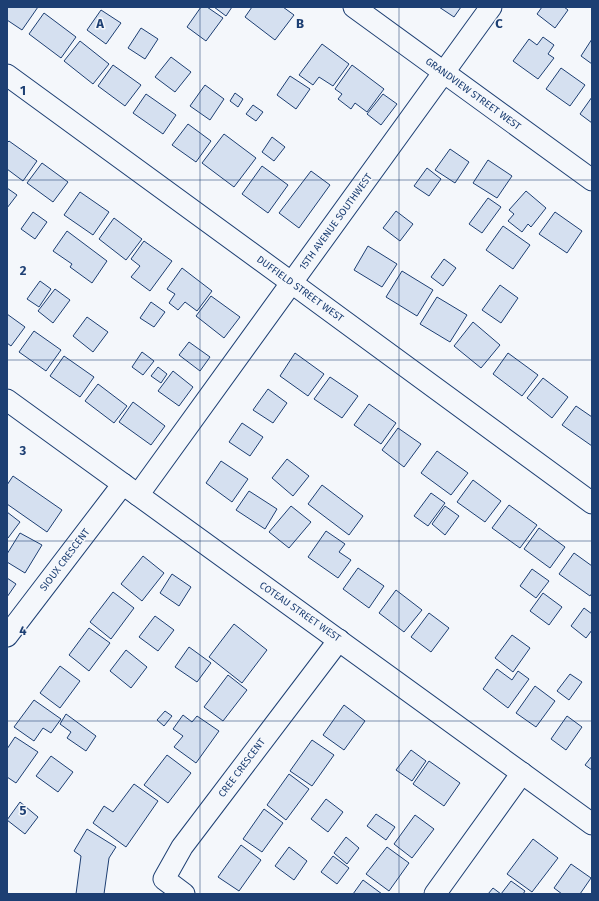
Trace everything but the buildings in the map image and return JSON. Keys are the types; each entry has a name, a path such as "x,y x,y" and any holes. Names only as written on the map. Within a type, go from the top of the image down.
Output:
{"street":[{"name":"GRANDVIEW STREET WEST","path":"354,7 592,180"},
{"name":"15TH AVENUE SOUTHWEST","path":"130,490 292,283 492,7"},
{"name":"DUFFIELD STREET WEST","path":"7,75 592,503"},
{"name":"COTEAU STREET WEST","path":"7,400 592,824"},
{"name":"SIOUX CRESCENT","path":"7,636 130,490"},
{"name":"CREE CRESCENT","path":"184,894 164,879 182,847 339,640"},
{"path":"435,894 522,773"}]}
